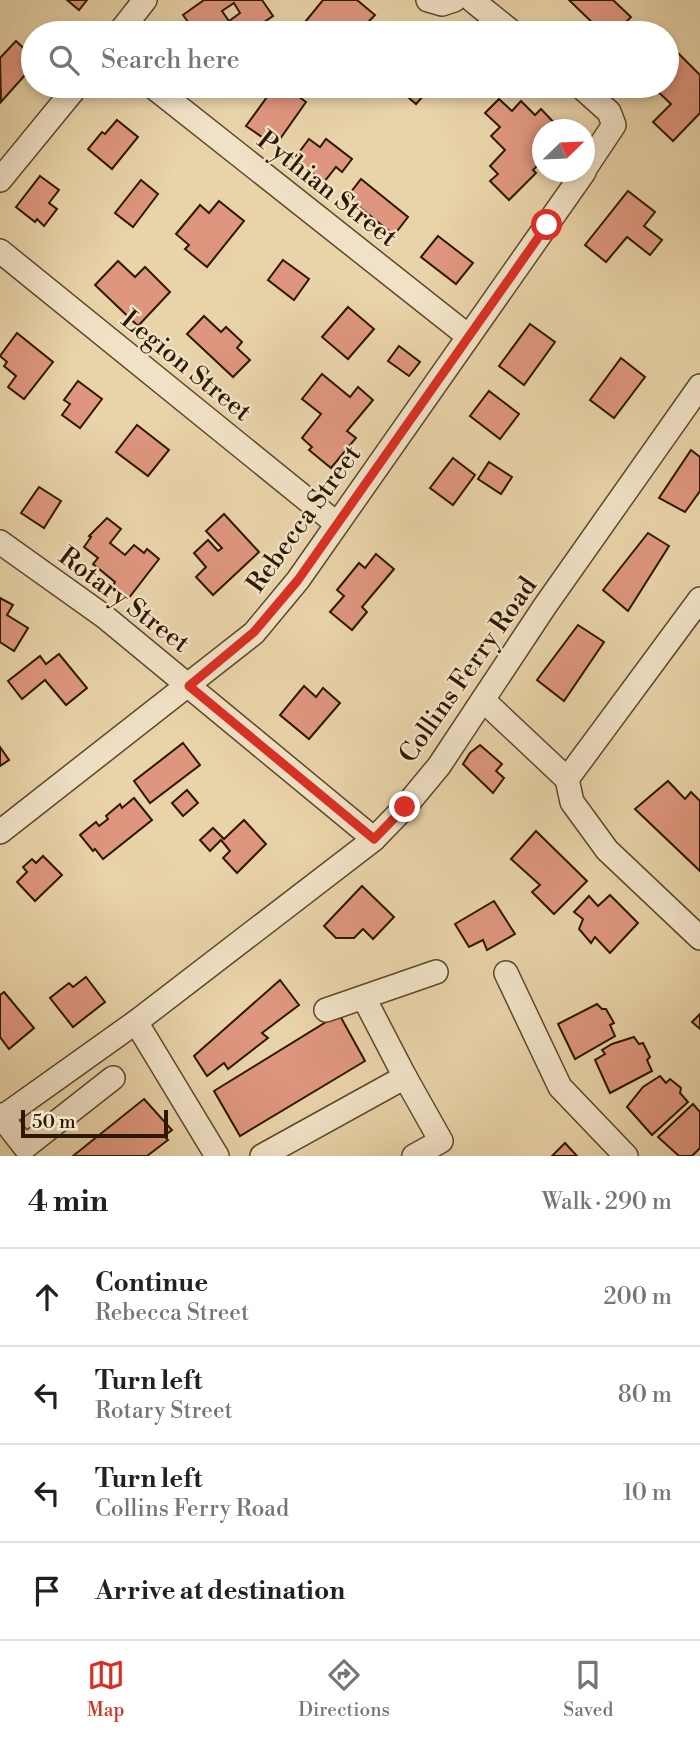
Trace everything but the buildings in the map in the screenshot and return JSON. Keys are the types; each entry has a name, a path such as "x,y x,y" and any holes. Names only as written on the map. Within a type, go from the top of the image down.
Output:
{"street":[{"path":"128,21 145,0"},
{"path":"428,0 442,4 454,0"},
{"path":"472,0 498,21"},
{"path":"0,180 67,98"},
{"name":"Pythian Street","path":"167,98 468,336"},
{"name":"Rebecca Street","path":"593,98 609,112 614,125 595,154"},
{"name":"Rebecca Street","path":"0,832 189,686 254,632 298,580 576,182"},
{"name":"Legion Street","path":"0,251 337,524"},
{"name":"Collins Ferry Road","path":"0,1117 136,1022 374,839 405,807 439,766 545,606 700,386"},
{"name":"Rotary Street","path":"0,542 105,617 374,839"},
{"path":"567,779 700,599"},
{"path":"483,700 567,779 572,802 607,850 700,938"},
{"path":"326,1010 436,972"},
{"path":"506,973 560,1087 626,1156"},
{"path":"364,998 446,1148 414,1156"},
{"path":"136,1022 216,1156"},
{"path":"261,1156 405,1077"},
{"path":"0,1117 25,1147 113,1078"}],"route":[{"path":"405,807 374,839 189,686 254,632 298,580 547,225"}]}
